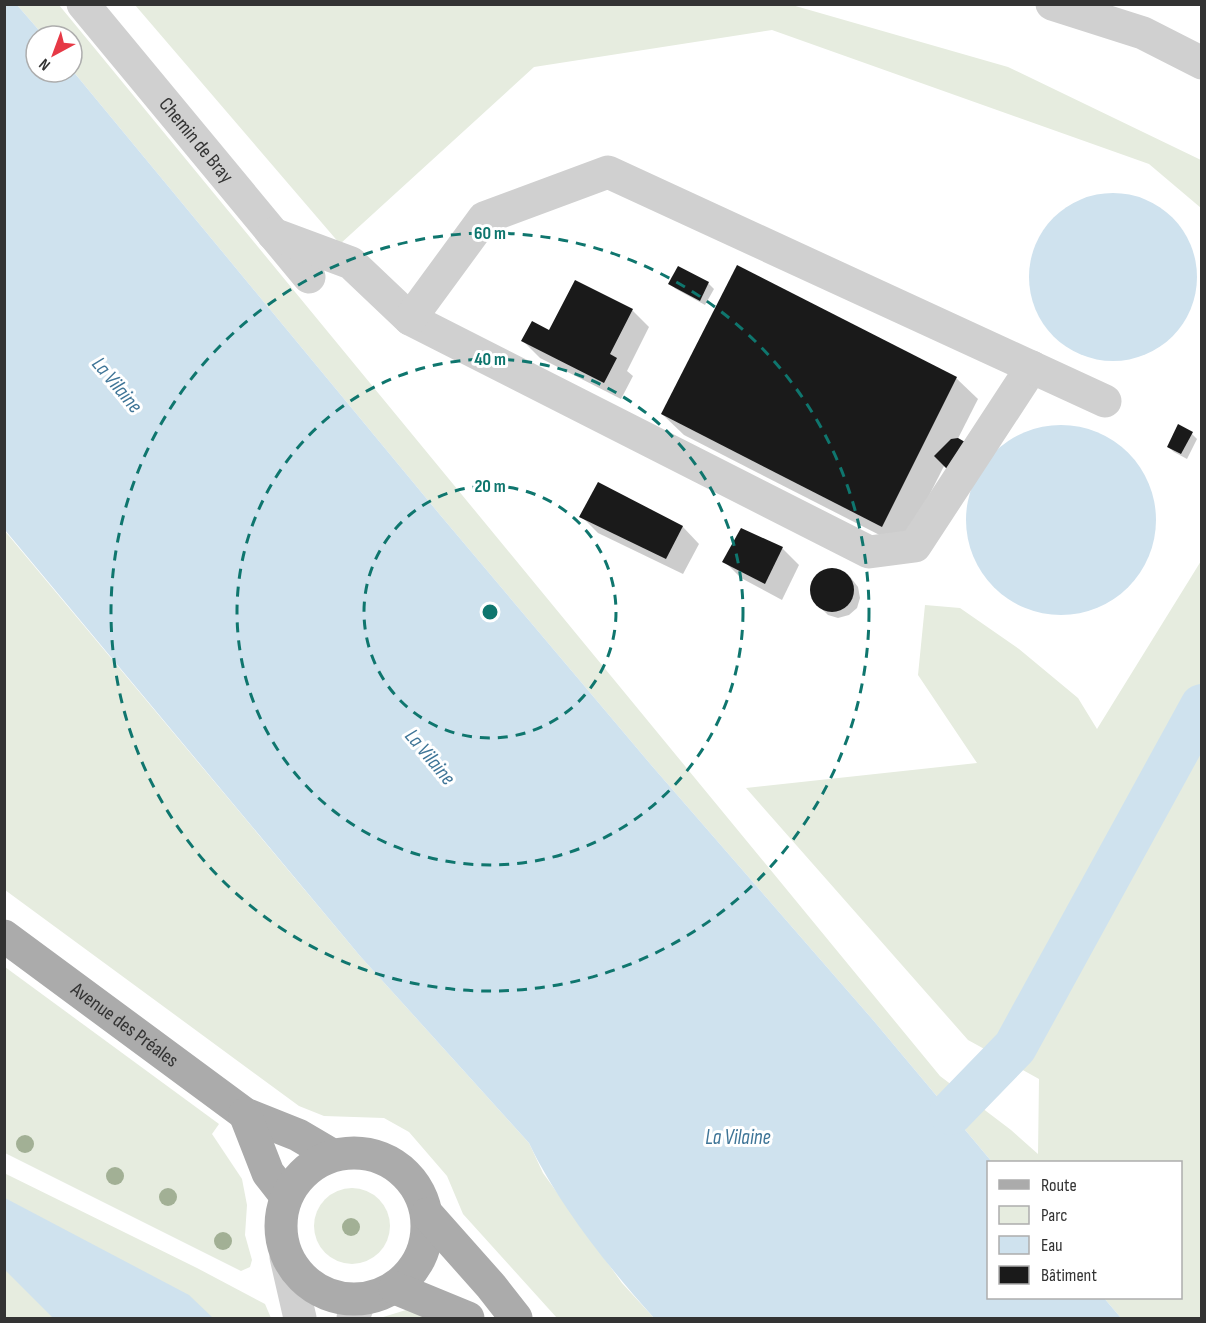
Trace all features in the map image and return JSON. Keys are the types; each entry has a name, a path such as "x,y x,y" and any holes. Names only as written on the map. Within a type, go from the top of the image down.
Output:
{"main road":[{"name":"Avenue des Préales","path":"4,936 245,1114 298,1135 332,1155"},
{"path":"245,1114 268,1173 286,1196"},
{"path":"427,1215 426,1243 415,1268 395,1287 357,1309 304,1282 286,1257 279,1226 286,1196 303,1172 332,1155 363,1152 393,1163 416,1185 427,1215 491,1286 516,1318"},
{"path":"395,1287 468,1318"}],"street":[{"name":"Chemin de Bray","path":"83,4 309,277"},
{"path":"1052,4 1143,33 1202,63"},
{"path":"410,319 484,218 608,172 1105,401"},
{"path":"273,234 351,263 410,319 869,552 915,546 1032,367"},
{"path":"286,1257 300,1318"}],"green space":[{"path":"17,5 59,5 75,24 34,24"},
{"path":"135,5 792,5 1008,67 1201,160 1201,208 1149,164 772,30 534,67 340,244"},
{"path":"84,35 940,1076 1011,1130 1038,1154 1039,1079 968,1040 746,788 977,763 918,675 925,605 960,608 1019,649 1078,698 1097,729 1201,561 1201,1318 1121,1318 1105,1299 1182,1299 1182,1161 991,1161 441,516 84,84"},
{"path":"4,530 360,956 529,1143 543,1173 622,1283 654,1318 557,1318 463,1214 447,1176 409,1132 384,1118 324,1116 299,1106 5,890"},
{"path":"5,967 219,1124 212,1134 242,1179 247,1205 245,1235 252,1260 250,1267 241,1271 5,1153"},
{"path":"4,1173 265,1304 271,1318 5,1318"},
{"path":"352,1188 366,1191 379,1199 387,1212 390,1226 387,1240 379,1253 366,1261 352,1264 338,1261 325,1253 317,1240 314,1226 317,1212 325,1199 338,1191"},
{"path":"406,1310 437,1318 380,1318"}],"water":[{"name":"La Vilaine","path":"4,5 17,5 34,24 24,24 24,84 84,84 441,516 991,1161 987,1161 987,1299 1105,1299 1121,1318 654,1318 602,1257 569,1212 529,1143 360,956 5,530"},
{"path":"1113,193 1145,199 1160,207 1172,218 1183,230 1191,245 1197,277 1191,309 1183,324 1172,336 1160,347 1145,355 1113,361 1081,355 1066,347 1054,336 1043,324 1035,309 1029,277 1035,245 1043,230 1054,218 1066,207 1081,199"},
{"path":"1061,425 1097,432 1114,441 1128,453 1140,467 1149,484 1156,520 1149,556 1140,573 1128,587 1114,599 1097,608 1061,615 1025,608 1008,599 994,587 982,573 973,556 966,520 973,484 982,467 994,453 1008,441 1025,432"},
{"path":"5,1198 189,1295 213,1318 53,1318 5,1270"}],"building":[{"path":"737,265 957,377 882,527 661,414"},
{"path":"678,266 709,282 700,301 668,284"},
{"path":"575,280 633,309 610,354 617,358 604,383 521,341 532,321 549,330"},
{"path":"1178,424 1193,432 1181,454 1167,447"},
{"path":"958,438 965,442 949,471 934,456 951,439"},
{"path":"598,482 683,526 666,559 579,517"},
{"path":"741,528 783,547 765,584 722,562"},
{"path":"832,568 841,569 848,574 853,581 853,599 848,606 841,611 832,612 823,611 816,606 811,599 810,590 811,581 816,574 823,569"}],"waterway":[{"path":"951,1113 1015,1047 1202,706"}]}
